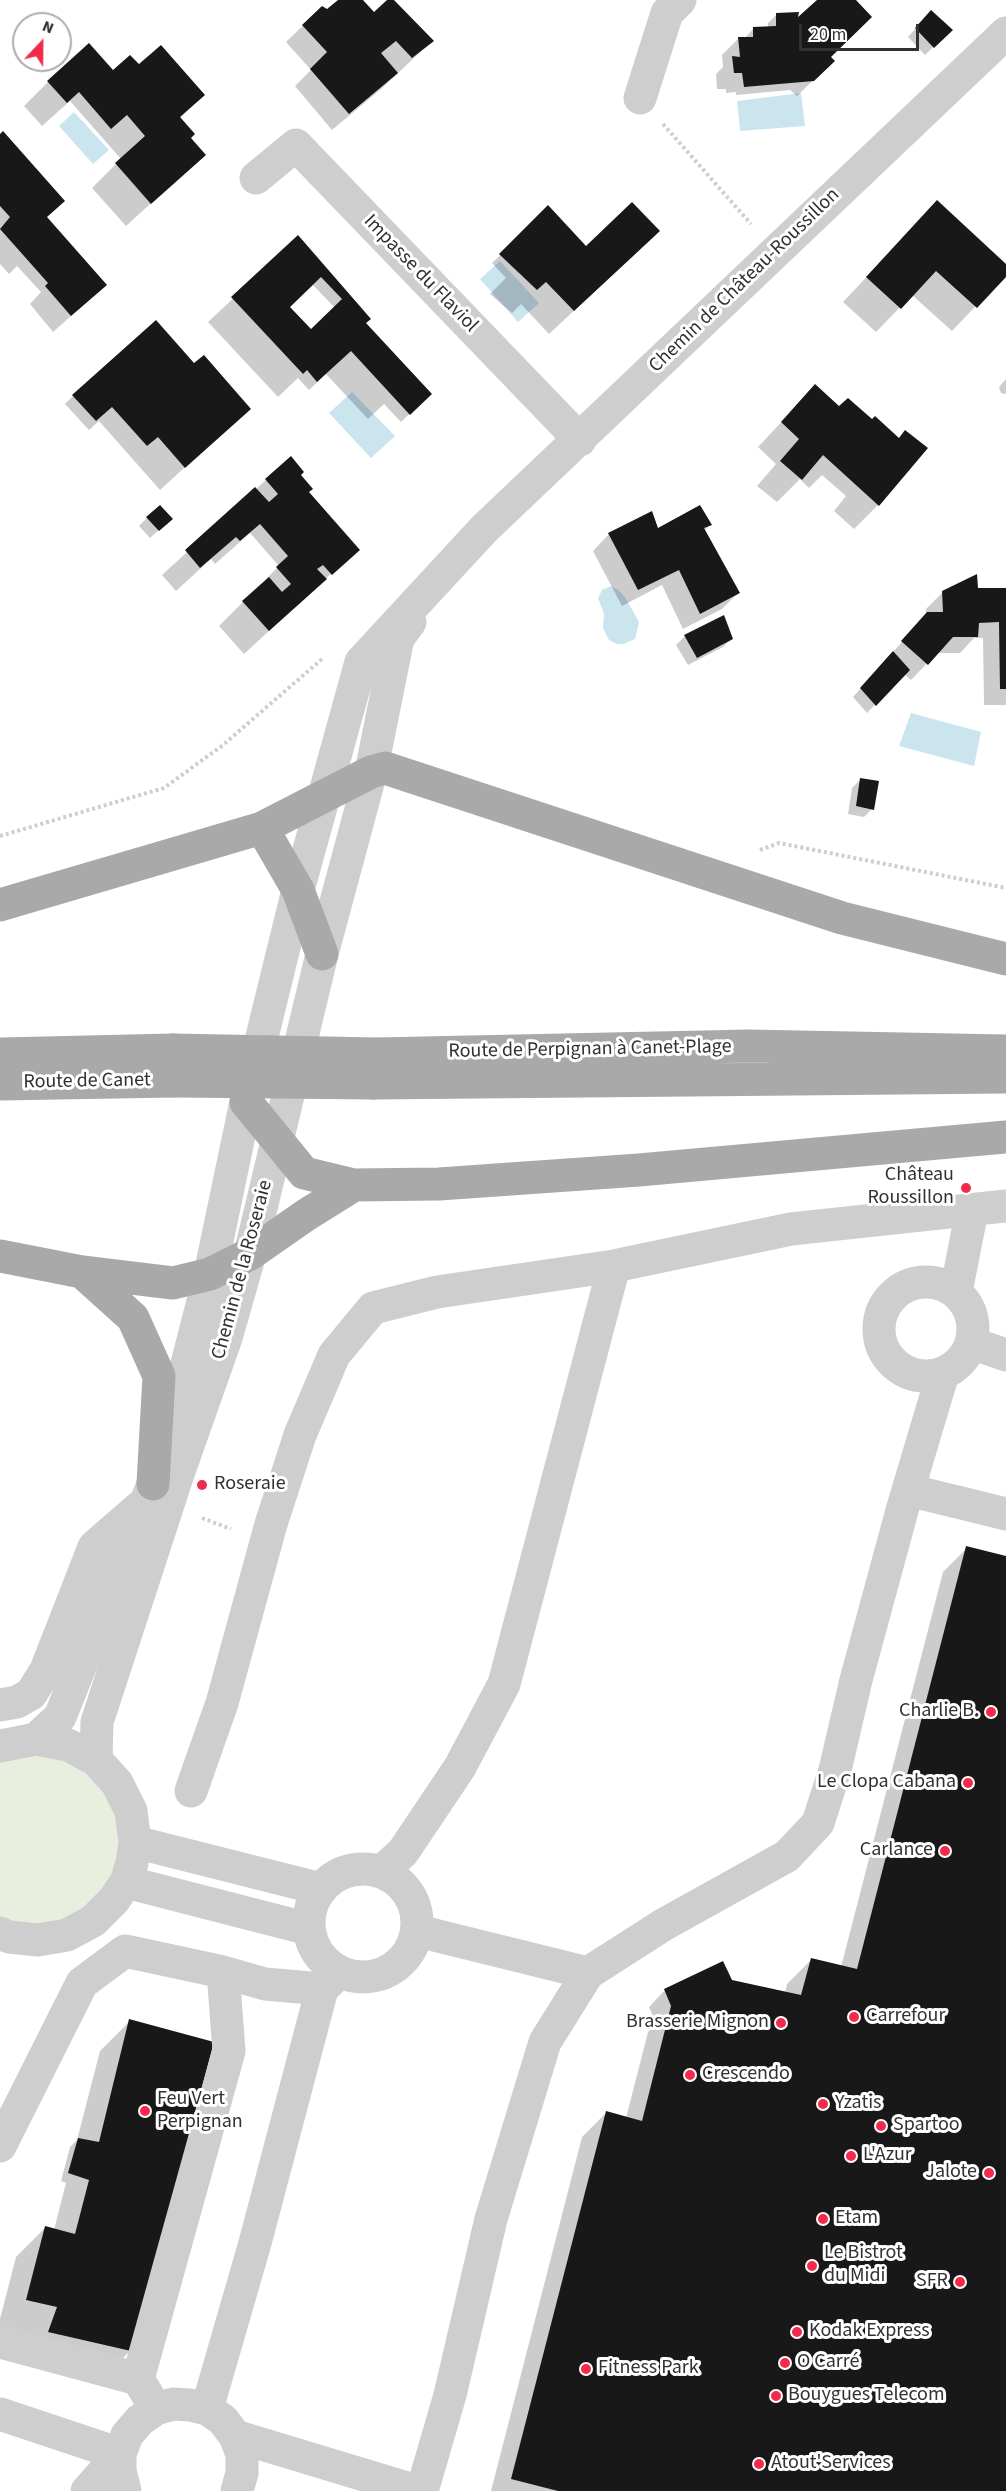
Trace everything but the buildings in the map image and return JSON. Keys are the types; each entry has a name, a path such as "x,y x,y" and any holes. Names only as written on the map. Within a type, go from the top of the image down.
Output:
{"main road":[{"path":"0,905 262,828 370,772 385,768 842,918 1006,959"},
{"path":"262,828 298,890 322,954"},
{"name":"Route de Perpignan à Canet-Plage","path":"375,1068 749,1046 1006,1052"},
{"name":"Route de Canet","path":"0,1054 173,1066"},
{"name":"Route de Perpignan à Canet-Plage","path":"173,1066 1006,1077"},
{"name":"Route de Canet","path":"0,1084 173,1066"},
{"path":"246,1102 304,1173 354,1185 440,1184 627,1171 1006,1137"},
{"path":"0,1256 82,1272 173,1282 210,1274 250,1254 354,1185"},
{"path":"82,1272 133,1318 159,1376 149,1493"}],"street":[{"path":"640,99 667,13 680,0"},
{"name":"Chemin de Château-Roussillon","path":"322,798 361,662 484,529 1006,33"},
{"name":"Impasse du Flaviol","path":"256,178 296,145 580,440"},
{"name":"Chemin de Château-Roussillon","path":"370,772 398,638 484,529"},
{"name":"Chemin de la Roseraie","path":"96,1760 97,1722 179,1471 226,1338 250,1254 322,954 370,772"},
{"name":"Chemin de la Roseraie","path":"36,1739 60,1717 149,1493 182,1383 210,1274 246,1102 322,798"},
{"path":"191,1791 222,1703 266,1542 300,1435 334,1355 373,1308 437,1292 614,1266 791,1229 1006,1206"},
{"path":"956,1292 972,1210"},
{"path":"381,1872 403,1852 460,1767 504,1684 614,1266"},
{"path":"933,1282 956,1292 965,1302 971,1315 973,1330 971,1343 965,1356 943,1373 929,1376 915,1375 901,1369 890,1360 882,1348 878,1334 879,1319 885,1304 895,1292 909,1284 933,1282"},
{"path":"971,1343 1006,1355"},
{"path":"422,2491 450,2395 491,2219 545,2042 588,1973 663,1925 787,1856 818,1823 835,1770 856,1680 908,1490 943,1373"},
{"path":"908,1490 1006,1514"},
{"path":"0,1705 17,1702 31,1694 46,1670 94,1547 149,1493"},
{"path":"0,1746 36,1739 68,1745 96,1760 117,1783 131,1811 135,1842 126,1882 114,1900 93,1921 67,1935 38,1940 2,1937"},
{"path":"135,1842 321,1889"},
{"path":"0,2145 81,1983 125,1951 223,1972 265,1984 330,1981 373,1977 389,1972 403,1961 413,1947 418,1931 417,1912 410,1894 398,1881 381,1872 365,1869 348,1871 333,1878 321,1889 314,1901 309,1915 309,1929 314,1946 324,1961 330,1981 207,2409"},
{"path":"126,1882 309,1929"},
{"path":"418,1931 588,1973"},
{"path":"138,2379 229,2051 223,1972"},
{"path":"0,2342 138,2379 156,2409"},
{"path":"87,2491 120,2454 128,2435 140,2420 156,2409 173,2404 207,2409 223,2420 235,2436 242,2454 242,2473 237,2491"},
{"path":"0,2414 120,2454"},
{"path":"235,2436 417,2491"},
{"path":"120,2454 120,2472 125,2491"}],"path":[{"path":"640,99 776,252"},
{"path":"0,836 164,788 223,745 329,652"},
{"path":"758,851 779,843 1006,888"},
{"path":"192,1514 266,1542"}],"green space":[{"path":"0,1746 96,1760 135,1842 93,1921 0,1930"}],"water":[{"path":"801,93 805,126 740,131 737,101"},
{"path":"74,112 109,150 93,164 59,126"},
{"path":"500,261 539,303 518,322 480,279"},
{"path":"352,392 395,436 371,458 329,413"},
{"path":"611,586 625,597 639,622 635,639 624,644 617,644 609,640 603,628 604,614 598,598 602,590"},
{"path":"911,713 981,732 974,766 899,746"}],"place":[{"name":"Château Roussillon","path":"966,1188"},
{"name":"Roseraie","path":"202,1485"},
{"name":"Charlie B.","path":"991,1712"},
{"name":"Le Clopa Cabana","path":"968,1783"},
{"name":"Carlance","path":"945,1851"},
{"name":"Carrefour","path":"854,2017"},
{"name":"Brasserie Mignon","path":"781,2023"},
{"name":"Crescendo","path":"690,2075"},
{"name":"Yzatis","path":"823,2104"},
{"name":"Feu Vert Perpignan","path":"145,2111"},
{"name":"Spartoo","path":"881,2126"},
{"name":"L'Azur","path":"851,2156"},
{"name":"Jalote","path":"989,2173"},
{"name":"Etam","path":"823,2219"},
{"name":"Le Bistrot du Midi","path":"812,2266"},
{"name":"SFR","path":"960,2282"},
{"name":"Kodak Express","path":"797,2332"},
{"name":"O Carré","path":"785,2363"},
{"name":"Fitness Park","path":"586,2369"},
{"name":"Bouygues Telecom","path":"776,2396"},
{"name":"Atout'Services","path":"759,2464"}]}
